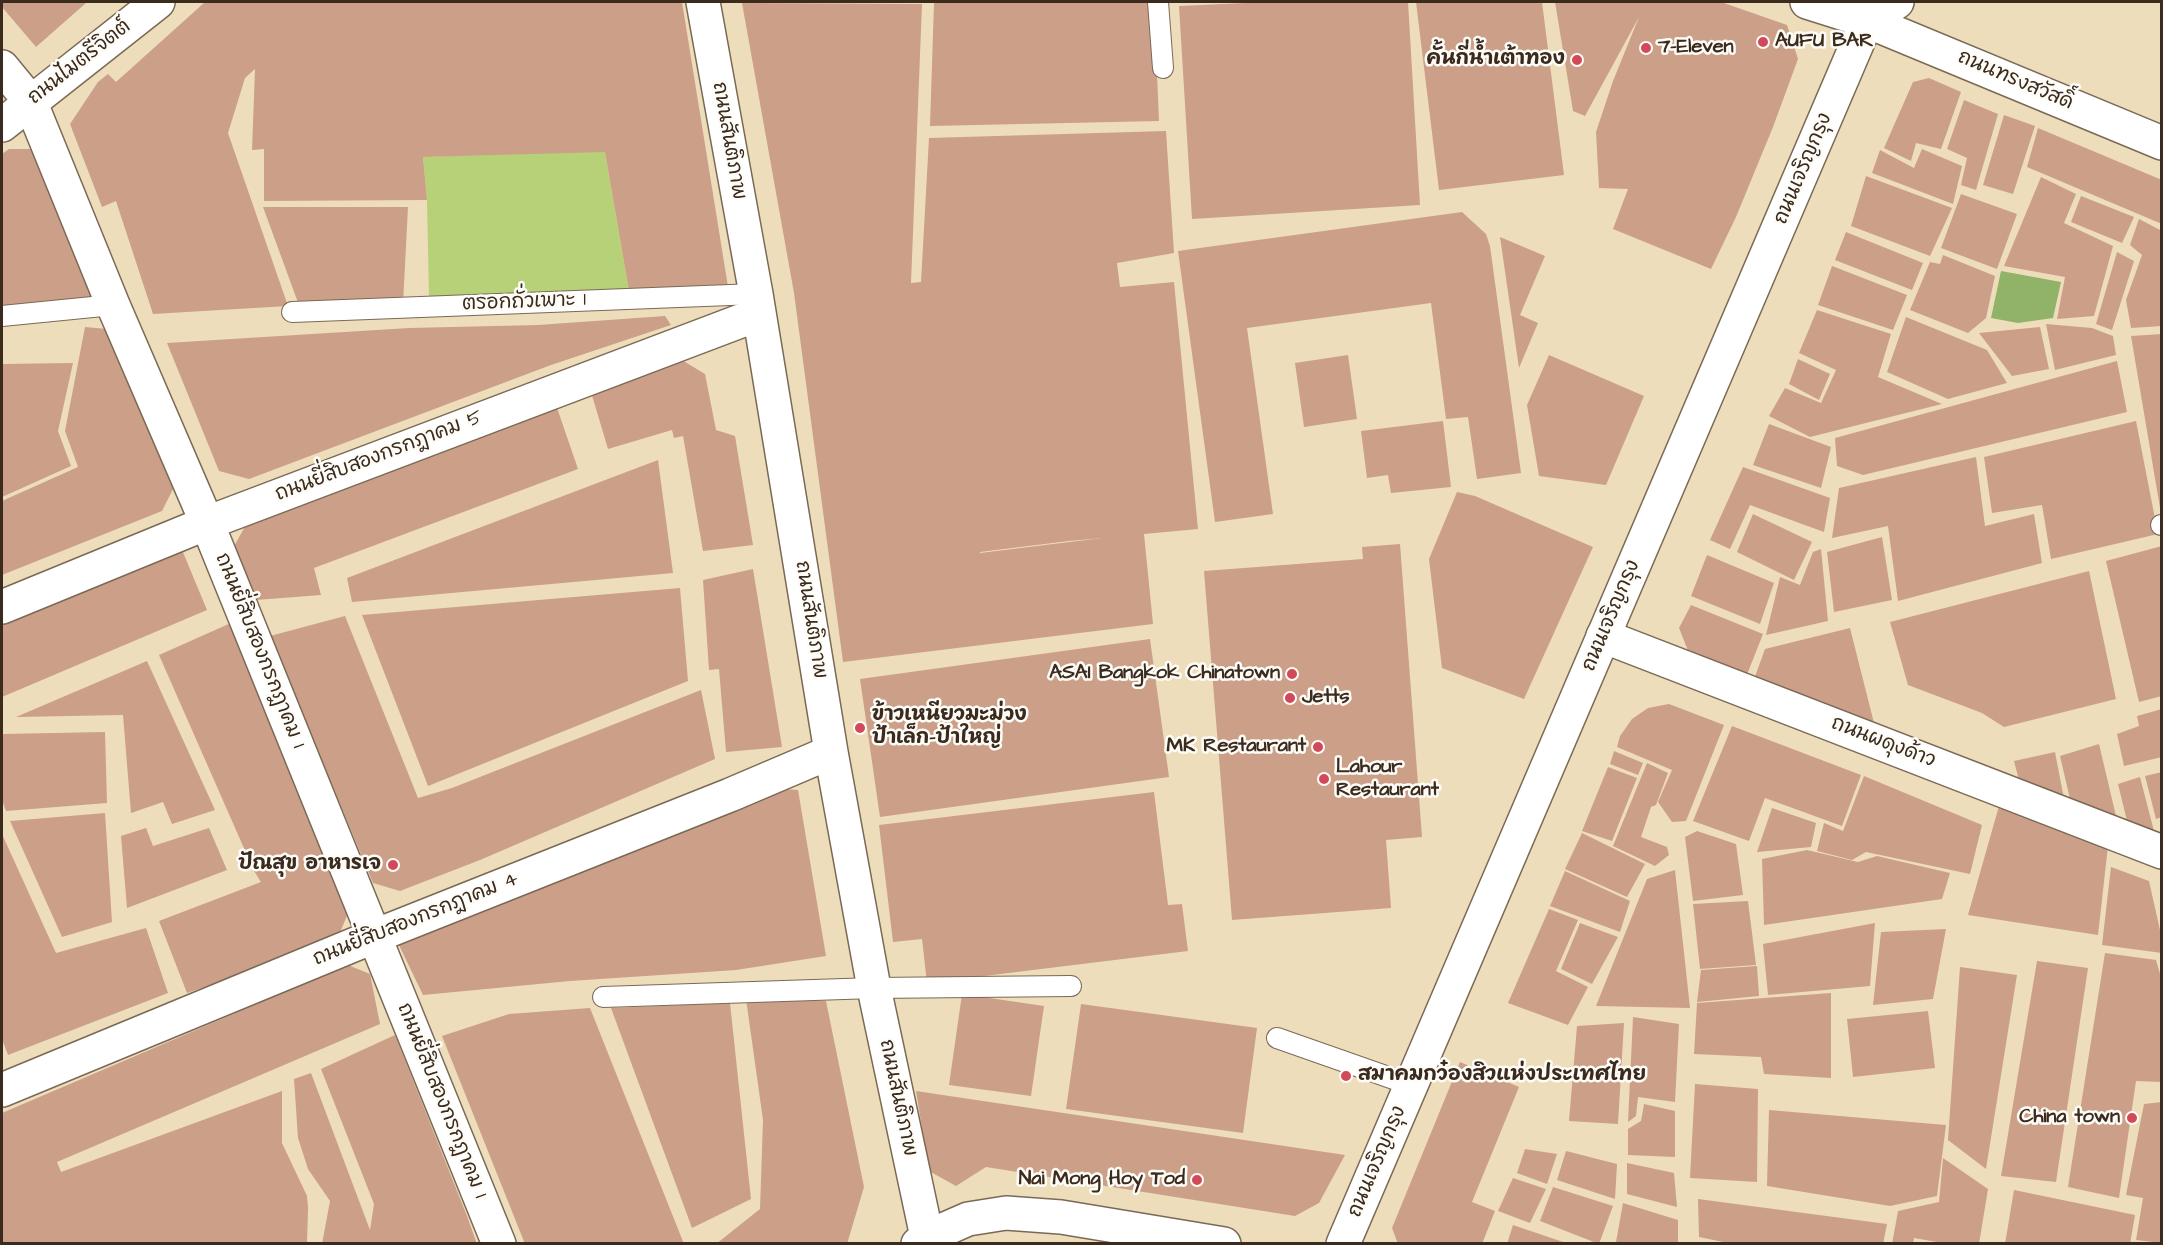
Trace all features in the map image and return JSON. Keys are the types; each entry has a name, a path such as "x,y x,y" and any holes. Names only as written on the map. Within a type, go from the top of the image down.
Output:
{"street":[{"name":"ถนนไมตรีจิตต์","path":"2,124 158,2"},
{"name":"ถนนสันติภาพ","path":"703,2 758,304 831,752 922,1240"},
{"name":"ถนนทรงสวัสดิ์","path":"1807,2 1871,11 2162,144"},
{"path":"1871,11 1897,2"},
{"name":"ถนนเจริญกรุง","path":"1343,1244 1871,11"},
{"name":"ถนนยี่สิบสองกรกฎาคม 1","path":"2,67 30,101 113,305 207,523 499,1244"},
{"name":"ถนนยี่สิบสองกรกฎาคม 5","path":"2,607 758,304"},
{"name":"ถนนผดุงด้าว","path":"1604,636 2162,852"},
{"name":"ถนนยี่สิบสองกรกฎาคม 4","path":"2,1090 831,752"},
{"path":"922,1240 968,1219 1006,1213 1062,1217 1224,1244"}],"lane":[{"path":"1158,2 1163,68"},
{"name":"ตรอกถั่วเพาะ 1","path":"292,312 758,304"},
{"path":"2,316 113,305"},
{"path":"603,997 874,988 1071,986"},
{"path":"1277,1038 1411,1085"}],"green space":[{"path":"605,152 629,291 429,299 427,200 423,157"},
{"path":"2001,271 2061,282 2053,318 2018,323 1991,318"}],"building":[{"path":"2,2 86,3 36,47 2,7"},
{"path":"205,2 682,2 729,293 629,291 605,152 423,157 427,200 264,201 264,149 252,150 255,69 245,78 228,133 288,306 153,314 116,201 102,207 70,124 98,82 108,74 116,82"},
{"path":"1154,2 1159,121 930,126 934,3"},
{"path":"1268,2 1408,2 1420,205 1192,219 1179,6"},
{"path":"1416,2 1542,2 1564,175 1439,190"},
{"path":"1555,2 1721,2 1787,25 1798,59 1736,217 1711,269 1613,229 1628,189 1599,188 1596,132 1613,81 1639,17 1585,116 1573,111"},
{"path":"742,3 922,4 911,283 921,282 929,138 1166,131 1174,253 1117,263 1120,287 1174,282 1198,529 1144,534 1153,624 843,662 794,293","holes":["1102,538 980,553 1069,541"]},
{"path":"1929,78 1961,92 1941,149 1916,143 1911,161 1884,148 1913,82"},
{"path":"1964,100 1998,114 1976,190 1961,185 1967,158 1947,149"},
{"path":"2004,115 2035,126 2013,194 1983,185"},
{"path":"2038,128 2162,180 2162,224 2027,167"},
{"path":"9,149 36,149 93,298 2,310 2,154"},
{"path":"1922,149 1962,166 1953,204 1872,173 1880,150 1914,168"},
{"path":"1866,176 1952,208 1930,256 1851,226"},
{"path":"2041,177 2076,194 2064,223 2113,246 2094,316 2057,319 2065,277 2004,266"},
{"path":"1961,194 2017,214 1997,269 1941,248"},
{"path":"2081,196 2134,217 2122,243 2071,222"},
{"path":"263,207 408,207 403,304 300,308"},
{"path":"1462,212 1486,234 1490,246 1521,473 1477,479 1468,417 1446,419 1431,303 1247,328 1273,514 1215,522 1178,251"},
{"path":"2139,219 2162,231 2162,326 2131,328 2126,300 2142,255 2130,245"},
{"path":"1846,232 1923,263 1912,290 1835,260"},
{"path":"1500,237 1545,256 1520,315 1538,323 1519,368"},
{"path":"2117,252 2134,261 2112,330 2096,324"},
{"path":"1943,255 1995,276 1986,318 1968,333 1910,310 1930,262 1940,264"},
{"path":"1832,266 1907,295 1893,330 1818,305"},
{"path":"1817,310 1891,334 1878,377 1942,404 1810,437 1769,416 1785,388 1821,403 1836,370 1799,353"},
{"path":"665,316 671,325 551,365 249,479 219,471 167,343 409,328 538,325"},
{"path":"1906,317 1987,350 2007,383 1948,399 1887,372"},
{"path":"2046,324 2092,328 2113,336 2116,355 2055,370"},
{"path":"85,327 107,329 177,481 162,511 2,575 2,501 78,467 65,431"},
{"path":"2040,327 2049,369 2012,376 1979,333"},
{"path":"2162,334 2162,508 2160,508 2131,336"},
{"path":"1348,355 1357,419 1304,427 1295,363"},
{"path":"1549,355 1644,396 1606,485 1539,476 1527,405"},
{"path":"680,359 705,374 716,430 735,436 753,545 703,551 683,436 674,438 672,430 608,449 591,392"},
{"path":"1798,359 1830,374 1819,400 1789,384"},
{"path":"2117,361 2127,412 1863,475 1837,466 1835,438"},
{"path":"73,363 58,431 71,466 2,497 2,364"},
{"path":"555,402 578,469 314,568 321,595 256,600 232,550 248,521"},
{"path":"1443,421 1451,487 1391,493 1388,475 1367,478 1361,431"},
{"path":"2136,421 2158,534 2051,559 2042,505 1992,513 1984,457"},
{"path":"1769,424 1831,447 1821,488 1753,465"},
{"path":"1976,457 1985,526 2034,514 2042,563 1898,601 1888,526 1832,538 1839,488"},
{"path":"658,460 673,573 352,602 347,578"},
{"path":"1743,467 1830,498 1824,532 1750,505 1730,549 1710,540"},
{"path":"1457,492 1475,496 1593,547 1524,699 1442,668 1429,559"},
{"path":"1753,514 1812,542 1794,580 1737,552"},
{"path":"1882,537 1892,600 1834,612 1827,552"},
{"path":"1400,544 1422,837 1386,840 1391,908 1232,920 1204,571 1363,559 1362,547"},
{"path":"180,545 207,610 2,697 2,621"},
{"path":"2162,546 2162,696 2139,702 2106,561"},
{"path":"1821,549 1828,621 1766,635 1780,577 1800,585 1813,552"},
{"path":"1707,555 1774,583 1760,624 1691,596"},
{"path":"753,569 782,747 726,752 719,669 709,670 703,580"},
{"path":"2089,571 2116,699 2004,727 1982,713 1908,685 1890,622"},
{"path":"680,588 688,681 428,786 362,615"},
{"path":"1691,605 1763,634 1746,677 1691,658 1679,628"},
{"path":"345,616 418,798 452,788 701,690 715,759 480,860 400,891 373,883 270,636"},
{"path":"231,623 349,911 336,942 187,993 159,921 261,882 254,871 159,655"},
{"path":"1850,628 1875,727 1753,682 1765,649"},
{"path":"1150,639 1169,777 880,817 860,679"},
{"path":"147,661 215,810 172,824 163,802 131,813 123,715 16,717"},
{"path":"1669,704 1724,725 1686,821 1672,822 1658,802 1672,770 1617,747 1620,736 1632,719 1648,708"},
{"path":"2162,709 2162,757 2124,766 2117,734 2139,726 2137,716"},
{"path":"1732,726 1861,775 1842,826 1765,798 1749,841 1693,821"},
{"path":"105,732 107,803 6,811 2,800 2,734"},
{"path":"2099,744 2116,816 2070,799 2060,756"},
{"path":"1614,751 1643,763 1638,775 1610,764"},
{"path":"2055,752 2065,804 2021,788 2014,761"},
{"path":"1647,763 1668,773 1656,805 1651,807 1641,837 1667,847 1669,855 1655,866 1613,846"},
{"path":"1608,767 1637,778 1612,841 1582,831"},
{"path":"2162,772 2162,817 2156,819 2145,776"},
{"path":"1864,776 1982,825 1970,874 1866,852 1852,860 1817,851 1824,823 1843,831"},
{"path":"2140,777 2155,835 2129,829 2118,784"},
{"path":"771,788 798,790 826,956 736,970 570,981 423,995 398,943"},
{"path":"1154,792 1168,905 1182,904 1188,951 927,983 922,939 893,942 879,825"},
{"path":"1999,806 2108,846 2098,935 1968,915"},
{"path":"1772,808 1816,823 1811,847 1757,852"},
{"path":"105,813 112,922 62,937 10,821"},
{"path":"146,828 153,846 209,828 227,870 127,908 121,836"},
{"path":"1697,831 1736,844 1743,895 1693,901 1685,837"},
{"path":"1582,833 1645,864 1627,897 1565,869"},
{"path":"2,834 56,953 146,928 168,993 8,1055 2,1039"},
{"path":"1807,850 1858,862 1877,856 1950,873 1942,899 1764,925 1762,859"},
{"path":"2111,867 2149,881 2162,939 2162,953 2102,945"},
{"path":"1675,870 1690,1008 1596,1006 1647,879"},
{"path":"1565,871 1630,901 1620,932 1550,906"},
{"path":"1748,901 1756,965 1700,969 1693,904"},
{"path":"1549,909 1578,920 1556,971 1588,987 1568,1025 1508,1003"},
{"path":"1580,923 1618,937 1592,984 1561,969"},
{"path":"1875,923 1870,986 1768,995 1763,944"},
{"path":"1946,929 1933,999 1873,1005 1881,932"},
{"path":"2105,953 2156,960 2162,981 2162,1082 2136,1081 2119,1198 2068,1187"},
{"path":"2037,961 2088,968 2056,1182 2001,1176"},
{"path":"348,965 370,974 380,1024 57,1162 61,1172 282,1091 282,1143 307,1196 307,1244 2,1244 2,1113"},
{"path":"1757,966 1759,996 1697,1002 1701,970"},
{"path":"1960,967 2017,975 1986,1169 1948,1140"},
{"path":"1831,993 1831,1078 1764,1074 1761,1057 1694,1054 1697,1003"},
{"path":"962,994 1044,1006 1031,1096 949,1085"},
{"path":"746,999 826,1001 864,1187 847,1244 716,1244 760,1209 763,1120"},
{"path":"730,1003 751,1199 692,1228 611,1008"},
{"path":"1081,1004 1257,1028 1243,1133 1066,1109"},
{"path":"590,1008 684,1244 525,1244 442,1036 509,1014"},
{"path":"1928,1011 1935,1068 1853,1077 1847,1019"},
{"path":"1633,1017 1679,1024 1675,1102 1638,1097 1636,1116 1628,1122"},
{"path":"1624,1023 1618,1124 1569,1121 1577,1026"},
{"path":"395,1035 477,1244 322,1244 330,1201 308,1169 298,1138 294,1079 311,1073 370,1230 374,1204 321,1069"},
{"path":"1460,1062 1519,1087 1472,1202 1495,1211 1482,1244 1398,1244 1392,1228"},
{"path":"1695,1084 1758,1089 1757,1182 1690,1178"},
{"path":"916,1091 1345,1155 1319,1203 1295,1216 986,1167 956,1186 929,1171"},
{"path":"2162,1102 2162,1243 2136,1240 2143,1198 2126,1195 2144,1104"},
{"path":"1644,1104 1675,1111 1675,1157 1628,1155 1628,1129 1641,1121"},
{"path":"1769,1110 1946,1125 1937,1196 1890,1206 1767,1186"},
{"path":"1525,1149 1557,1154 1547,1184 1517,1173"},
{"path":"1566,1151 1617,1164 1615,1199 1557,1180"},
{"path":"1943,1158 1988,1189 1979,1244 1948,1244 1914,1238 1913,1244 1892,1244 1898,1211 1939,1202"},
{"path":"1627,1163 1674,1173 1677,1207 1627,1194"},
{"path":"1513,1178 1546,1189 1530,1223 1498,1211"},
{"path":"1553,1187 1613,1206 1599,1244 1540,1221"},
{"path":"2014,1190 2135,1215 2130,1244 2005,1244"},
{"path":"1698,1199 1887,1224 1883,1244 1733,1244 1699,1237"},
{"path":"1623,1203 1678,1220 1678,1244 1616,1242"},
{"path":"1513,1225 1566,1243 1566,1244 1507,1244"}],"place":[{"name":"AUFU BAR","path":"1763,42"},
{"name":"7-Eleven","path":"1646,48"},
{"name":"คั้นกี่น้ำเต้าทอง","path":"1577,60"},
{"name":"ASAI Bangkok Chinatown","path":"1292,674"},
{"name":"Jetts","path":"1290,698"},
{"name":"ข้าวเหนียวมะม่วง ป้าเล็ก-ป้าใหญ่","path":"860,728"},
{"name":"MK Restaurant","path":"1318,747"},
{"name":"Lahour Restaurant","path":"1324,779"},
{"name":"ปัณสุข อาหารเจ","path":"393,865"},
{"name":"สมาคมกว๋องสิวแห่งประเทศไทย","path":"1346,1076"},
{"name":"China town","path":"2132,1118"},
{"name":"Nai Mong Hoy Tod","path":"1197,1180"}]}
